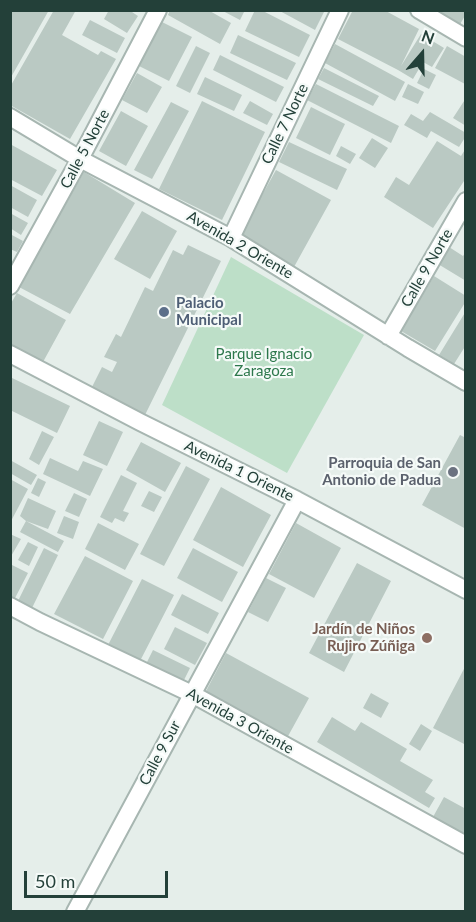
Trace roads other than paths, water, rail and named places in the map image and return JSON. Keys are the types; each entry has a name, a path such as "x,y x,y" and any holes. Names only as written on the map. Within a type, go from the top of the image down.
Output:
{"street":[{"name":"Calle 5 Norte","path":"10,286 158,10"},
{"name":"Calle 7 Norte","path":"231,238 340,10"},
{"path":"419,10 465,38"},
{"name":"Avenida 2 Oriente","path":"10,117 80,159 231,238 465,382"},
{"name":"Calle 9 Norte","path":"388,336 465,201"},
{"name":"Avenida 1 Oriente","path":"10,354 297,500 465,590"},
{"name":"Calle 9 Sur","path":"75,912 297,500"},
{"name":"Avenida 3 Oriente","path":"10,606 192,694 465,845"}],"place":[{"name":"Palacio Municipal","path":"164,312"},
{"name":"Parroquia de San Antonio de Padua","path":"453,472"},
{"name":"Jardín de Niños Rujiro Zúñiga","path":"427,638"}],"park label":[{"name":"Parque Ignacio Zaragoza","path":"264,362"}]}
